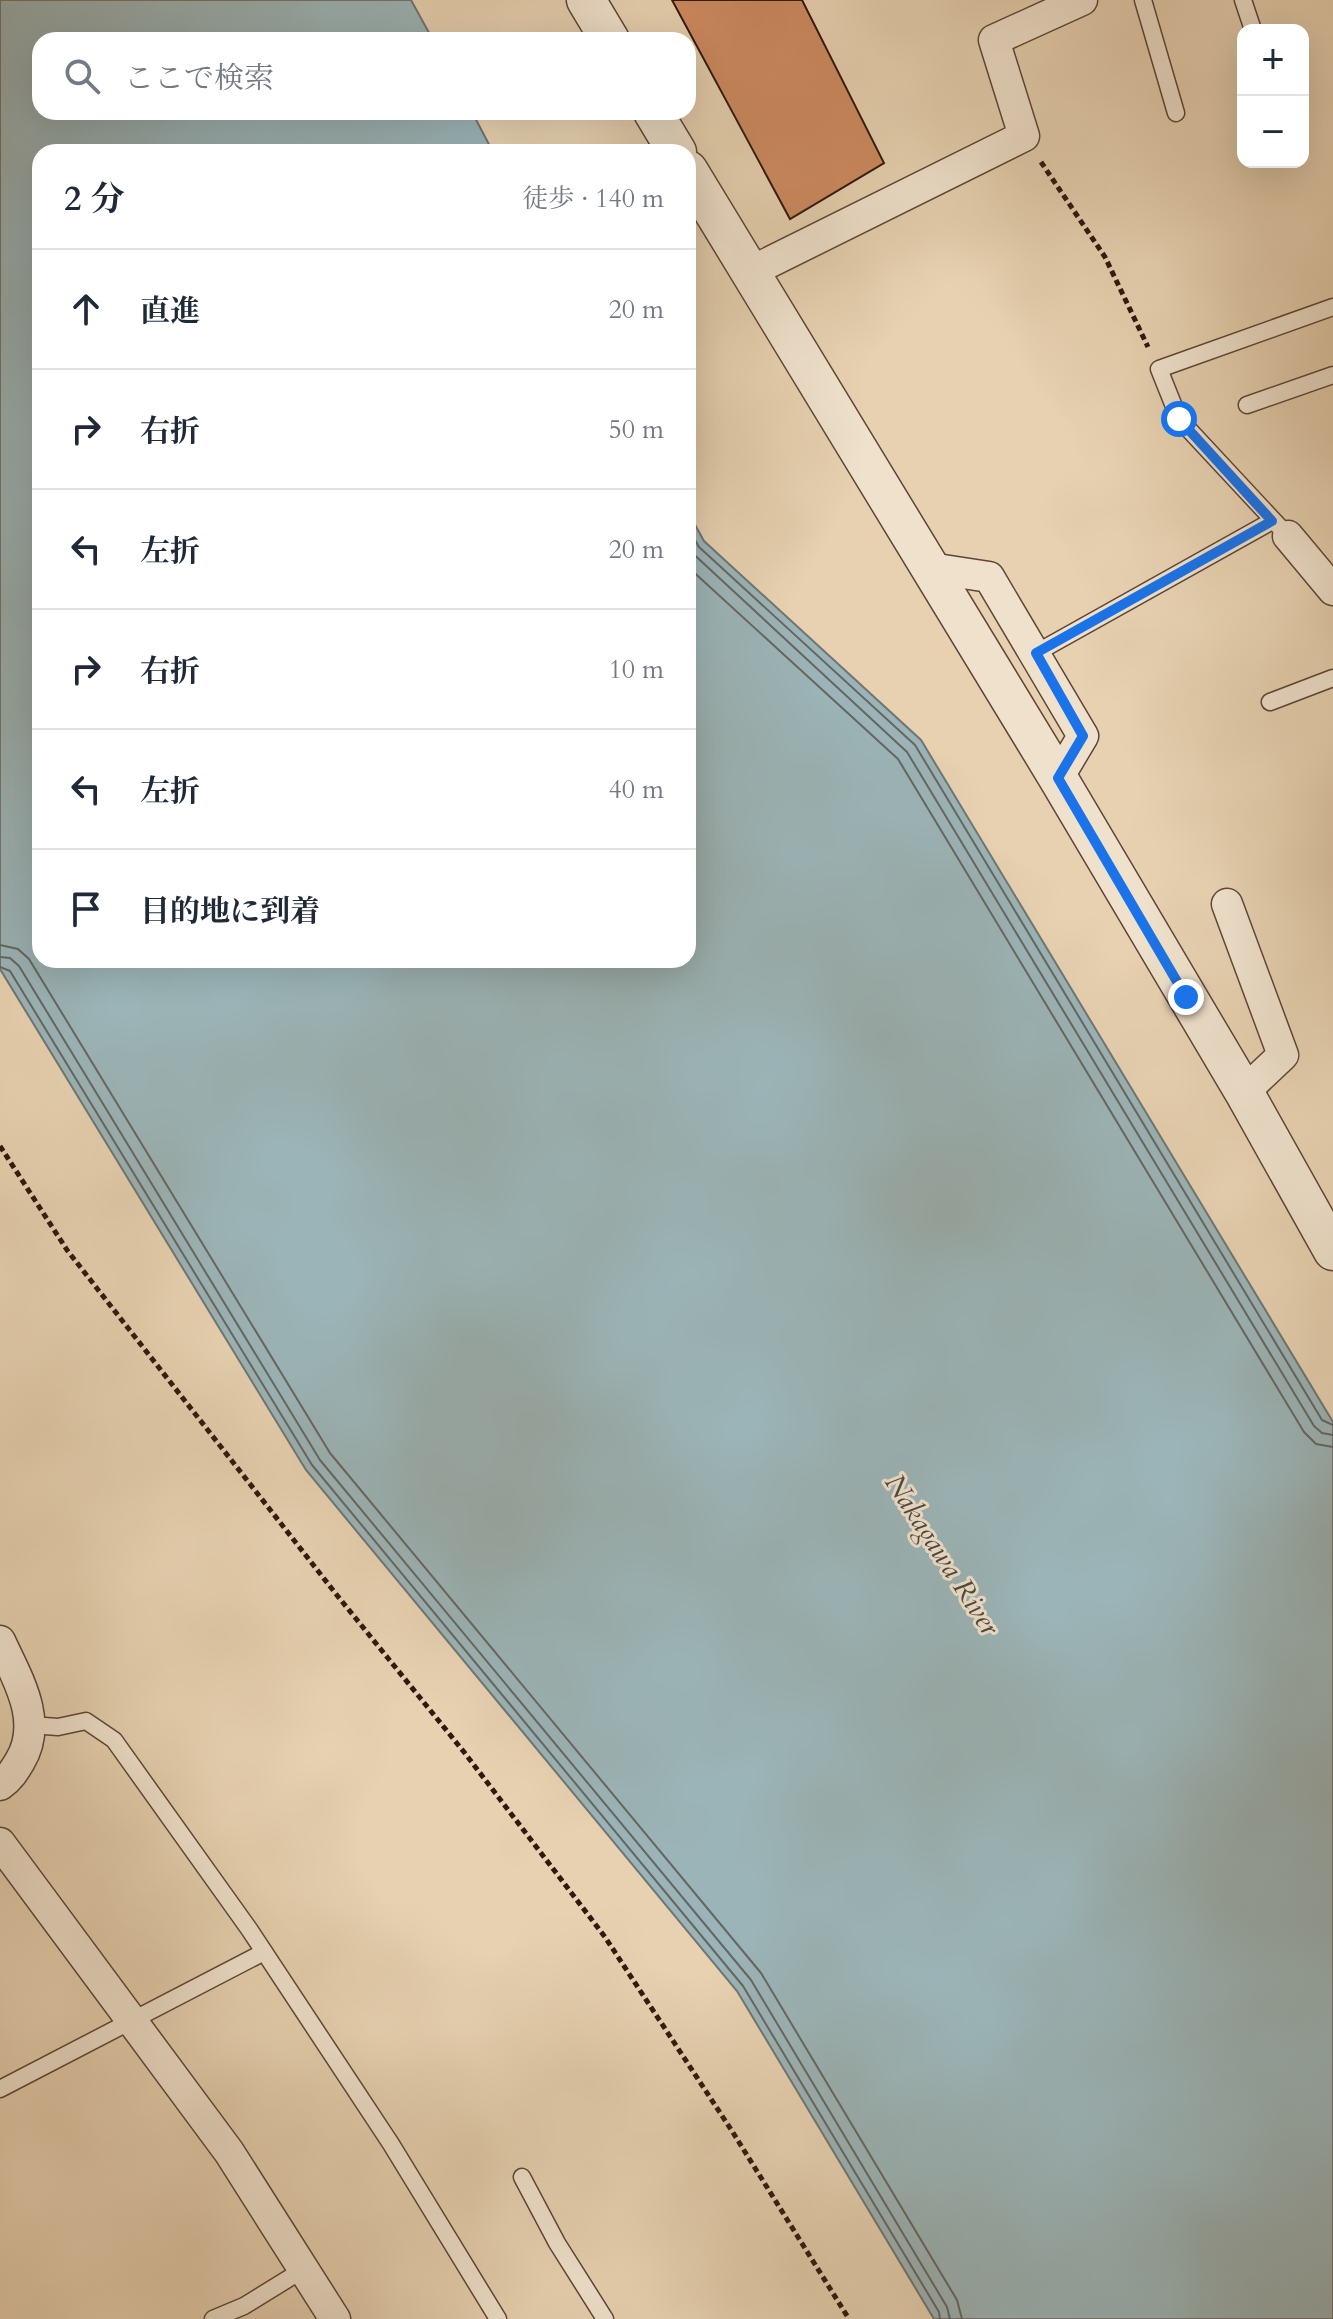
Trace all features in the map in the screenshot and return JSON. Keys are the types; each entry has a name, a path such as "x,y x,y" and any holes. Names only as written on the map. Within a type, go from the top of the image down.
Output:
{"street":[{"path":"586,0 605,32"},
{"path":"750,272 1024,136 994,40 1082,0"},
{"path":"658,120 672,144"},
{"path":"696,183 1058,778 1244,1092 1333,1251"},
{"path":"1280,528 1333,590"},
{"path":"930,568 989,577 1036,653 1083,736 1058,778"},
{"path":"1227,904 1283,1055 1244,1092"},
{"path":"0,1641 22,1690 31,1725 26,1750 9,1778 0,1785"},
{"path":"0,1843 229,2152 335,2319"}],"lane":[{"path":"1143,0 1176,113"},
{"path":"1243,0 1251,24"},
{"path":"1036,653 1280,528 1179,419 1159,369 1333,307"},
{"path":"1247,405 1333,375"},
{"path":"1270,702 1333,678"},
{"path":"31,1725 58,1727 86,1721 114,1740 264,1952 391,2144 498,2319"},
{"path":"0,2089 264,1952"},
{"path":"522,2177 557,2243 605,2319"},
{"path":"213,2319 244,2306 304,2269"}],"path":[{"path":"1024,136 1105,257 1159,369"},
{"path":"0,1146 67,1250 326,1582 464,1752 605,1937 732,2131 849,2319"}],"water":[{"name":"Nakagawa River","path":"0,0 411,0 429,32 32,32 32,120 476,120 489,144 32,144 32,968 696,968 696,526 704,541 921,740 1333,1422 1333,2319 934,2319 737,1991 306,1470 0,969"}],"building":[{"path":"672,0 802,0 884,163 790,219 696,45 696,32 689,32"}],"route":[{"path":"1179,419 1272,521 1036,653 1083,736 1058,778 1186,997"}]}
